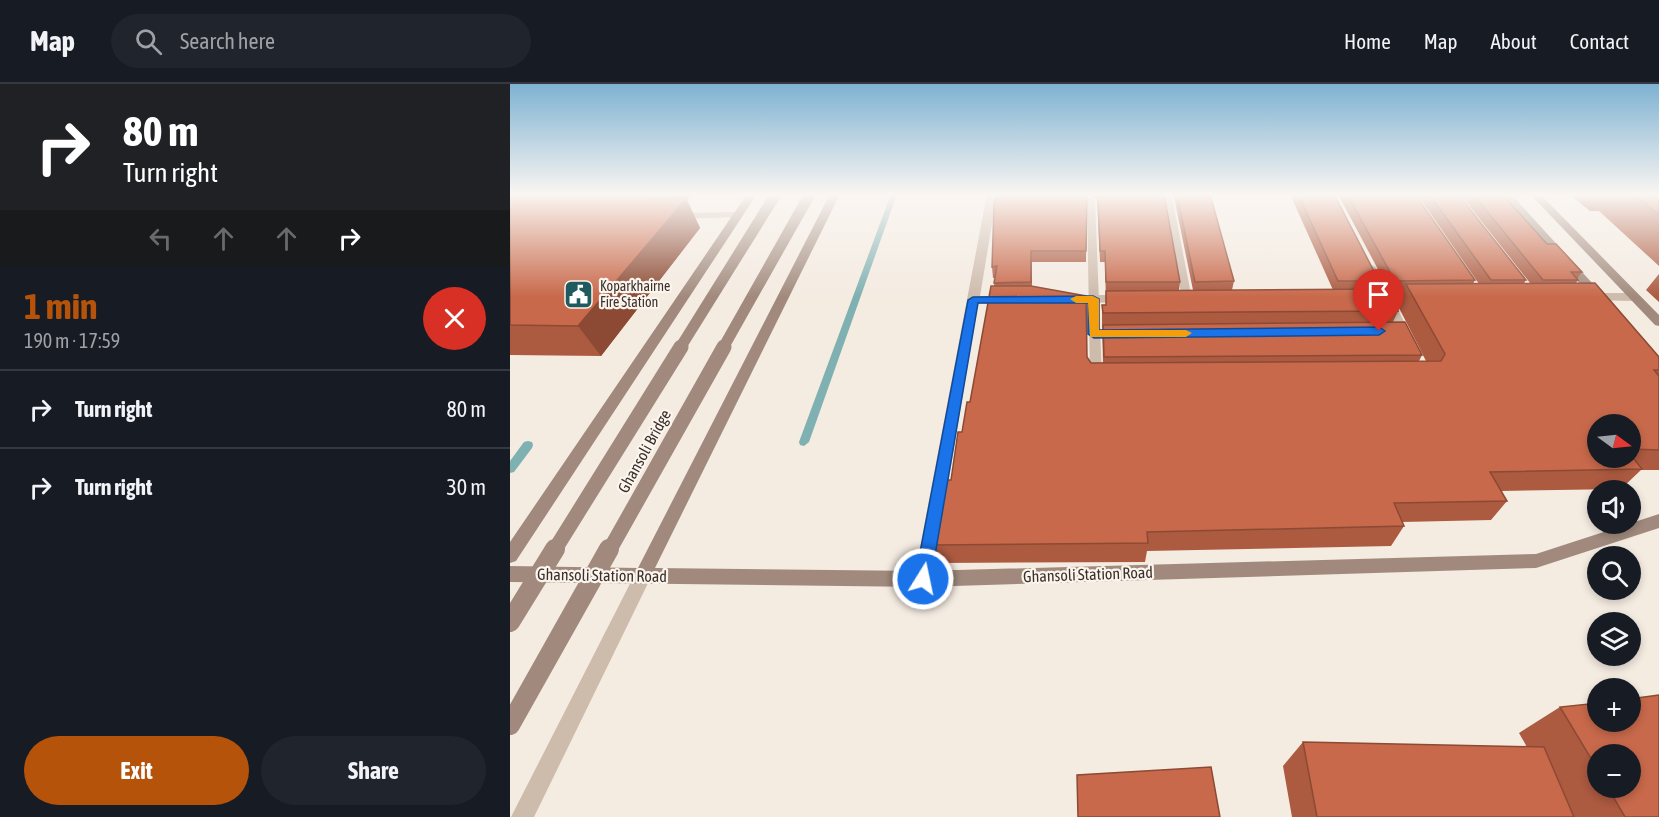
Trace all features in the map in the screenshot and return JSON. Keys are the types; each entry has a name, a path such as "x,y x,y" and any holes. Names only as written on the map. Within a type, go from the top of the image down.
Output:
{"street":[{"path":"510,556 729,228"},
{"name":"Ghansoli Bridge","path":"510,622 755,228"},
{"name":"Ghansoli Bridge","path":"510,725 791,228"},
{"path":"522,817 818,228"},
{"path":"923,579 986,228"},
{"path":"1537,228 1602,301"},
{"path":"1568,228 1659,322"},
{"path":"1576,297 1602,301 1635,297"},
{"path":"1353,298 1433,298"},
{"path":"1060,300 1140,299"},
{"path":"973,300 1017,300"},
{"name":"Ghansoli Station Road","path":"510,574 923,579 1536,561 1659,521"}],"lane":[{"path":"1092,228 1093,299 1100,334 1095,378 1107,378"},
{"path":"1174,228 1187,299"},
{"path":"1365,258 1386,298 1397,331 1412,349"}],"building":[{"path":"510,228 661,228 578,326 510,325"},
{"path":"993,228 1086,228 1086,251 1031,251 1031,282 994,283 997,266 992,267"},
{"path":"1099,228 1170,228 1180,282 1106,282 1105,251 1100,251"},
{"path":"1184,228 1219,228 1234,281 1195,282"},
{"path":"1314,228 1352,228 1379,281 1338,281"},
{"path":"1366,228 1439,228 1475,280 1395,281"},
{"path":"1454,228 1485,228 1526,280 1491,280"},
{"path":"1501,228 1533,228 1547,244 1556,244 1582,272 1571,272 1578,280 1543,280"},
{"path":"1595,283 1659,357 1659,370 1654,370 1659,376 1659,450 1641,449 1641,414 1587,414 1587,468 1642,469 1490,472 1507,501 1394,503 1404,526 1147,532 1148,543 931,545 942,480 951,480 958,432 962,432 967,402 970,402 991,286 1031,286 1086,296 1087,357 1091,363 1441,361 1445,354 1406,284"},
{"path":"1387,289 1398,311 1103,313 1102,305 1106,305 1106,291"},
{"path":"1405,322 1422,355 1104,357 1103,325"},
{"path":"1659,695 1659,817 1625,817 1614,798 1641,798 1641,744 1587,744 1587,752 1560,707 1587,704 1587,732 1641,732 1641,697"},
{"path":"1303,742 1544,747 1574,817 1317,817"},
{"path":"1211,767 1220,817 1078,817 1077,775"}],"waterway":[{"path":"804,442 882,228"},
{"path":"510,469 528,445"}],"slow traffic":[{"path":"1076,299 1093,299 1094,334 1186,333"}],"place":[{"name":"Koparkhairne Fire Station","path":"579,294"}],"route":[{"path":"923,579 973,300 1093,299 1094,334 1379,331"}]}
